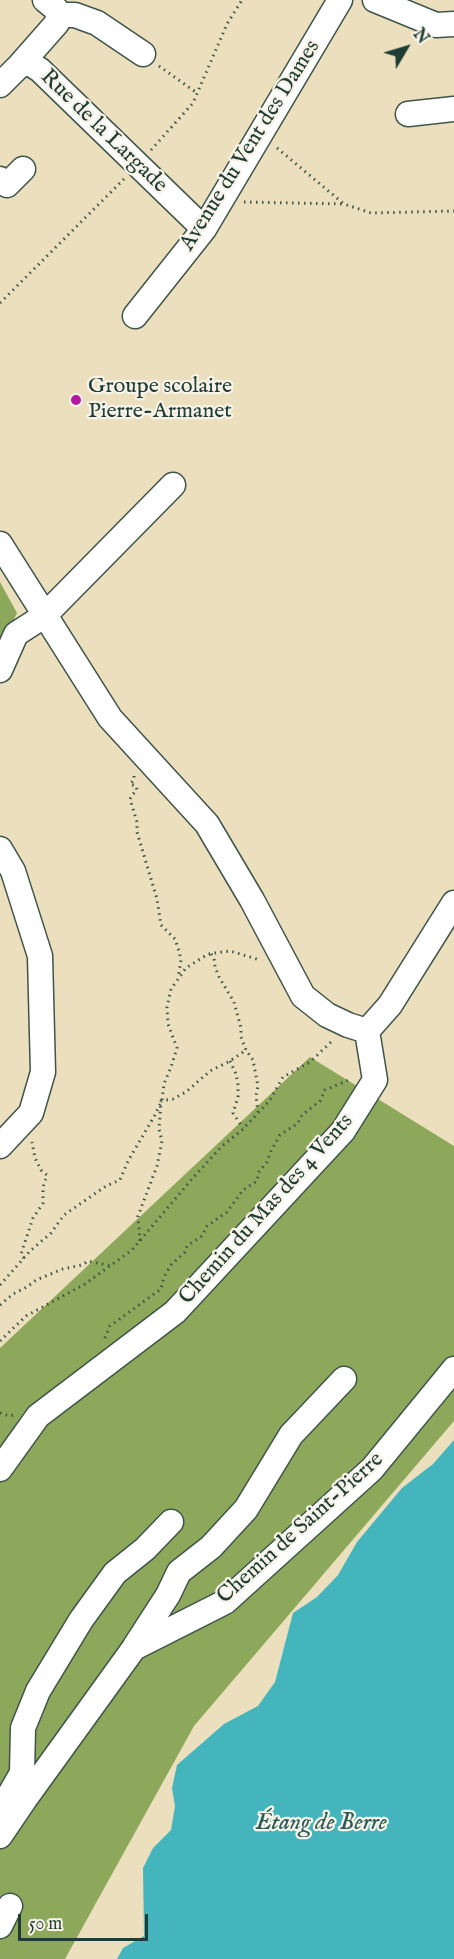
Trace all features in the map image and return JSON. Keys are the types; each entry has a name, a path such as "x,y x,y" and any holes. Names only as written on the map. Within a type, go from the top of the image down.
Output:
{"street":[{"name":"Avenue du Vent des Dames","path":"135,316 204,229 340,0"},
{"path":"375,0 436,25 454,24"},
{"path":"52,8 97,23 143,54"},
{"path":"20,65 57,23 52,8"},
{"name":"Rue de la Largade","path":"0,85 20,65 28,63 40,70 204,229"},
{"path":"408,114 454,109"},
{"path":"0,179 7,185 23,169"},
{"path":"0,670 16,634 44,616 173,485"},
{"path":"0,544 110,718 207,824 252,900 303,996 327,1015 357,1028 375,1071"},
{"path":"0,849 13,871 40,957 43,1072 31,1113 0,1146"},
{"path":"357,1028 390,1005 454,903"},
{"name":"Chemin du Mas des 4 Vents","path":"0,1469 38,1416 166,1319 183,1303 343,1131 375,1080 375,1071"},
{"name":"Chemin de Saint-Pierre","path":"0,1836 134,1648 225,1602 372,1469 454,1369"},
{"path":"134,1648 168,1595 179,1572 211,1547 246,1509 291,1435 344,1379"},
{"path":"0,1812 22,1773 23,1728 38,1691 81,1620 115,1573 171,1522"}],"path":[{"path":"0,303 138,165 193,103 227,24 242,0"},
{"path":"143,54 197,93"},
{"path":"260,135 344,204"},
{"path":"225,194 246,203 344,204 370,213 454,211"},
{"path":"135,768 134,780 130,784 136,786 137,790 130,800 157,899 161,925 175,939 179,951 178,980"},
{"path":"140,1241 138,1216 157,1166 162,1141 159,1129 161,1101 164,1084 177,1048 168,1024 167,1007 171,989 186,968 208,954 230,951 281,969 287,969"},
{"path":"212,954 219,977 234,1002 241,1037 253,1060 258,1086 256,1096 258,1112"},
{"path":"0,1341 26,1316 85,1284 132,1250 222,1146 270,1100 283,1077 310,1062 357,1028"},
{"path":"161,1101 173,1099 186,1092 210,1071 246,1050"},
{"path":"230,1061 238,1085 238,1097 233,1113 243,1128"},
{"path":"103,1344 110,1326 161,1289 164,1277 171,1265 185,1252 187,1246 202,1236 207,1226 227,1212 243,1190 257,1181 259,1172 267,1162 280,1135 298,1123 302,1115 320,1101 325,1090 375,1071"},
{"path":"0,1285 51,1233 64,1215 106,1186 120,1180 161,1101"},
{"path":"18,1127 31,1140 35,1158 41,1170 47,1175 43,1187 43,1203 33,1218 21,1254 24,1258"},
{"path":"0,1305 36,1280 63,1269 82,1265 88,1261 112,1266"},
{"path":"0,1413 10,1416 18,1413"}],"green space":[{"path":"0,582 17,613 0,649"},
{"path":"310,1057 454,1146 454,1421 194,1726 65,1959 0,1959 0,1348"}],"water":[{"name":"Étang de Berre","path":"454,1440 454,1959 117,1959 123,1948 144,1936 143,1868 153,1848 171,1830 175,1806 172,1788 177,1765 224,1724 258,1706 275,1682 293,1613 317,1597 338,1575 357,1542 402,1488 433,1464"}],"place":[{"name":"Groupe scolaire Pierre-Armanet","path":"76,400"}]}
